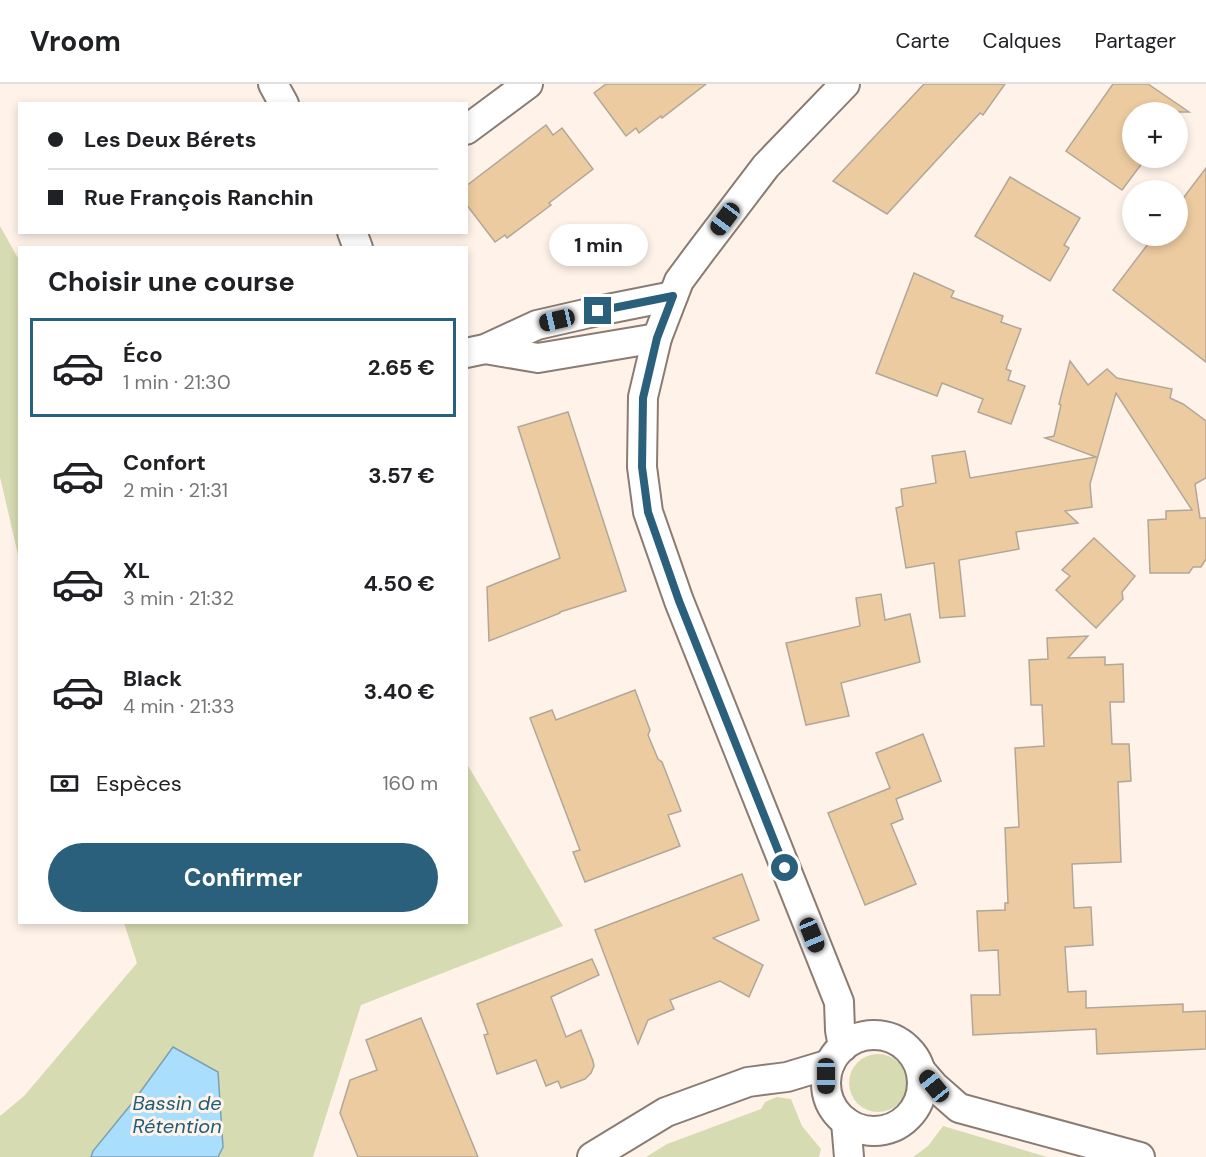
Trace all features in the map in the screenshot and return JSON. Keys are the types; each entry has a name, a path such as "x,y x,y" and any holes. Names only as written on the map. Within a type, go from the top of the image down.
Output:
{"street":[{"path":"273,84 283,102"},
{"path":"468,129 528,84"},
{"path":"845,84 766,166 679,281 657,338 643,398 642,467 648,512 679,601 839,1002 840,1030 836,1055 826,1076 826,1089 829,1101 841,1117 849,1157"},
{"path":"476,351 537,325 673,296"},
{"path":"476,351 538,358 657,338"},
{"path":"839,1002 882,1036"},
{"path":"592,1157 666,1112 748,1082 787,1077 836,1055 854,1040 868,1035 882,1036 907,1047 916,1059 923,1084 921,1097 915,1109 896,1124 867,1157"},
{"path":"921,1071 959,1108 1140,1157"},
{"path":"787,1077 808,1090 858,1129 872,1132 959,1108"}],"green space":[{"path":"0,226 18,258 18,555 0,477"},
{"path":"468,766 563,926 361,1005 313,1157 0,1157 0,1116 24,1096 137,963 124,924 468,924"},
{"path":"878,1054 894,1059 902,1067 907,1083 902,1099 894,1107 878,1112 862,1107 854,1099 849,1083 854,1067 862,1059"},
{"path":"777,1097 791,1099 802,1126 821,1149 819,1157 646,1157 667,1144 761,1109 765,1102"},
{"path":"943,1126 1047,1157 913,1157 928,1146"}],"water":[{"name":"Bassin de Rétention","path":"173,1047 218,1072 223,1147 218,1157 91,1157 93,1151 133,1102"}],"building":[{"path":"606,84 706,84 639,133 636,128 626,136 594,93"},
{"path":"924,84 1005,84 983,115 980,113 887,214 833,181"},
{"path":"1113,84 1148,84 1174,102 1122,102 1122,168 1138,168 1130,180 1122,180 1122,190 1066,151"},
{"path":"546,125 553,135 562,128 593,169 507,238 505,235 495,242 468,207 468,184"},
{"path":"1206,168 1206,362 1113,290 1146,246 1188,246 1188,192"},
{"path":"1010,177 1080,218 1064,245 1069,248 1050,281 975,236"},
{"path":"914,273 954,291 951,297 1003,316 1001,322 1021,329 1006,369 1011,371 1008,380 1025,386 1011,424 978,412 983,399 942,383 937,396 876,373"},
{"path":"1070,361 1088,385 1107,369 1117,378 1172,389 1170,398 1183,404 1206,421 1206,478 1195,484 1200,518 1206,518 1206,559 1201,567 1193,567 1189,573 1150,573 1148,520 1166,519 1166,511 1192,510 1116,393 1090,484 1092,507 1065,511 1078,523 1016,532 1019,549 959,560 965,616 940,618 934,563 906,568 896,508 903,506 901,489 936,483 932,456 965,451 970,478 1096,457 1045,438 1054,436"},
{"path":"568,412 626,591 560,612 489,641 487,587 560,558 518,427"},
{"path":"1094,538 1135,576 1122,592 1123,599 1096,628 1056,590 1070,576 1062,570"},
{"path":"881,594 885,620 910,614 920,662 841,683 849,716 806,725 786,643 860,626 856,598"},
{"path":"1088,636 1068,658 1105,657 1105,665 1123,664 1124,702 1110,702 1112,744 1129,744 1131,781 1118,782 1121,862 1072,864 1074,908 1091,907 1093,945 1065,947 1068,992 1086,991 1086,1008 1183,1004 1183,1012 1206,1011 1206,1049 1097,1054 1096,1029 973,1035 971,995 1000,995 998,950 979,951 977,911 1005,910 1005,903 1008,903 1005,828 1019,827 1015,748 1044,746 1042,705 1031,705 1029,660 1048,659 1047,638"},
{"path":"635,690 650,730 648,735 658,759 662,762 681,811 668,815 680,846 585,882 573,852 580,850 530,718 552,710 556,720"},
{"path":"923,734 941,781 896,799 903,819 891,824 916,884 865,905 828,813 890,788 876,753"},
{"path":"742,874 759,920 713,938 763,965 749,997 720,981 670,1000 674,1009 648,1020 638,1044 595,930"},
{"path":"592,959 599,975 551,997 566,1037 581,1030 593,1061 594,1066 591,1073 585,1079 561,1088 558,1081 546,1086 536,1060 497,1074 484,1035 488,1034 477,1004"},
{"path":"421,1018 478,1157 358,1157 340,1113 350,1080 377,1070 366,1040"}],"route":[{"path":"598,311 673,296 657,338 643,398 642,467 648,512 679,601 785,868"}]}
